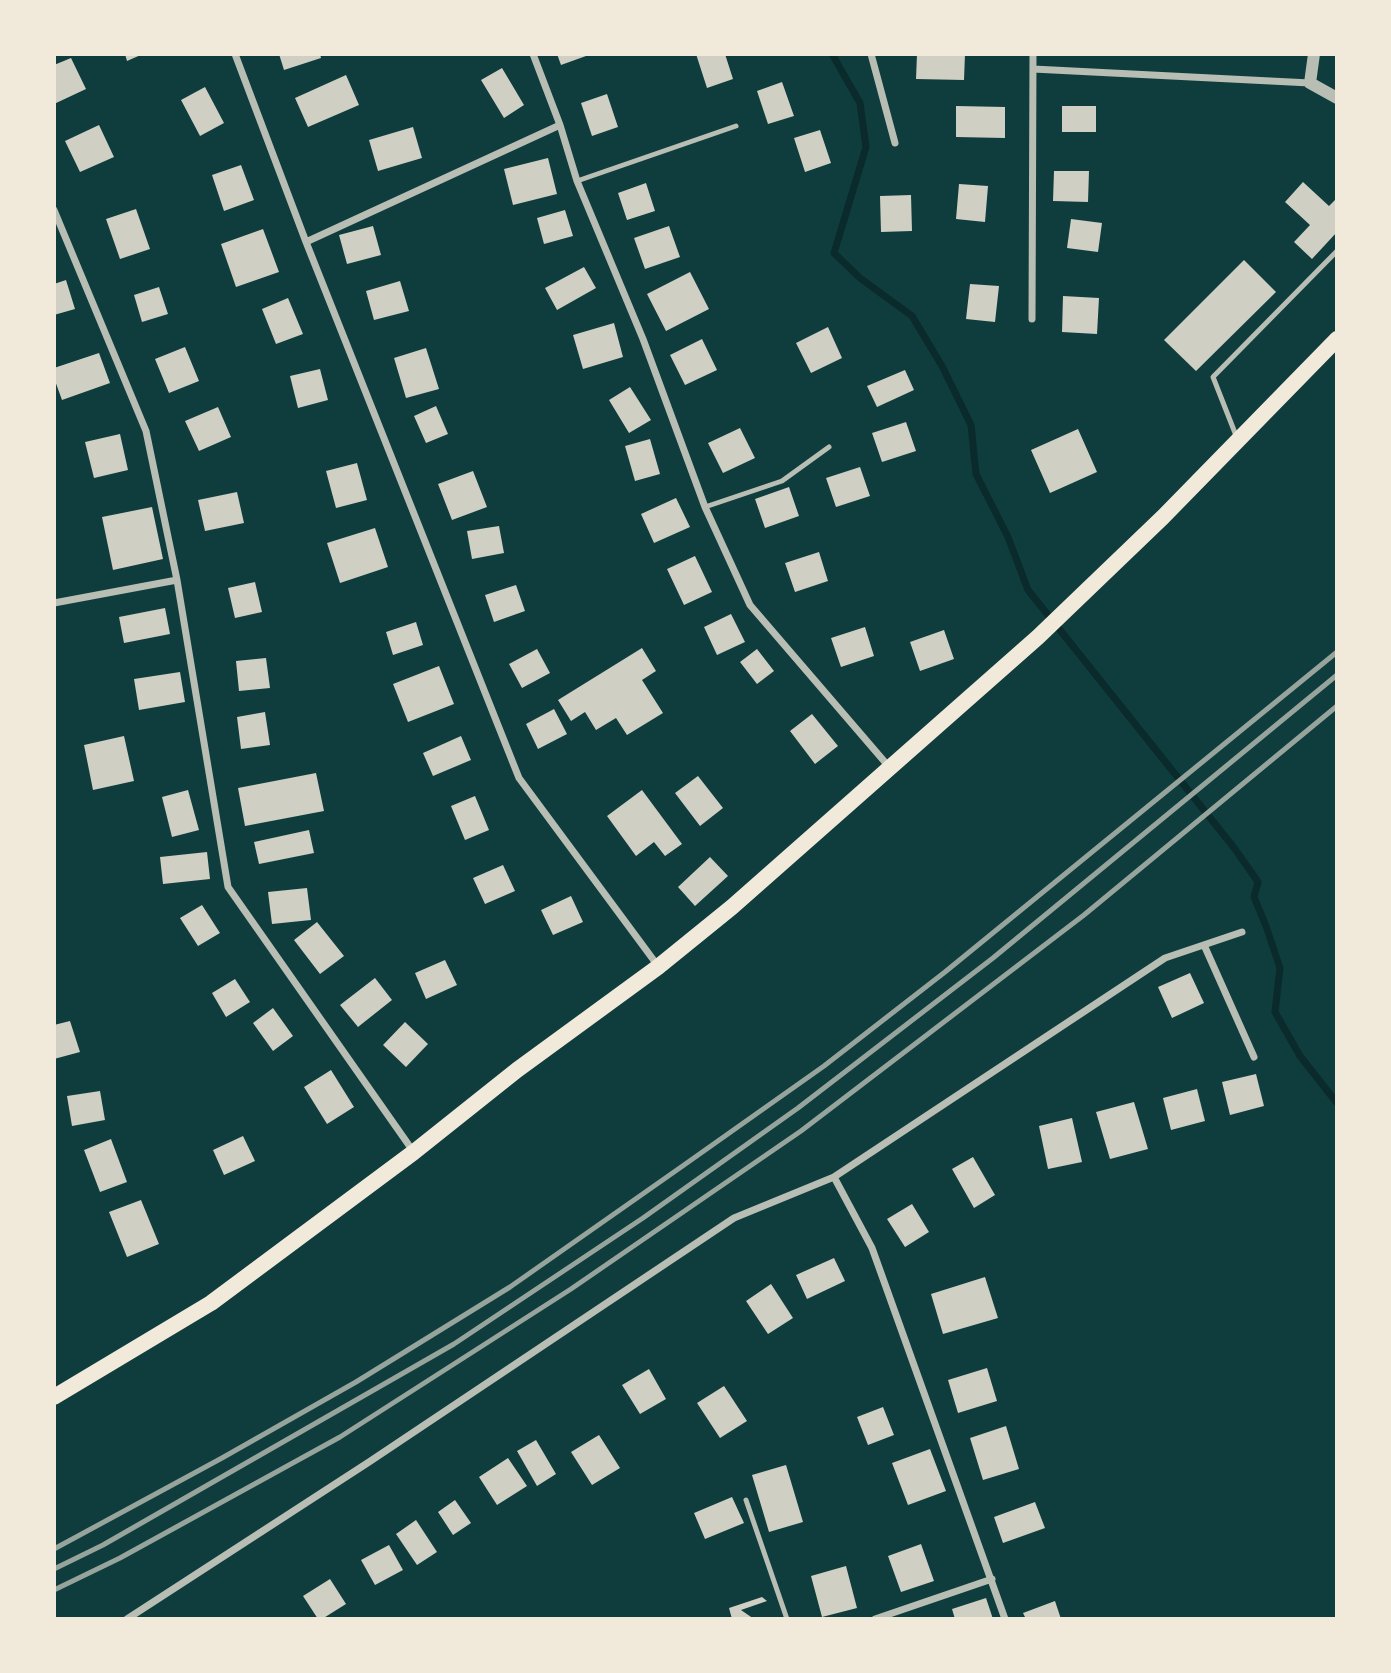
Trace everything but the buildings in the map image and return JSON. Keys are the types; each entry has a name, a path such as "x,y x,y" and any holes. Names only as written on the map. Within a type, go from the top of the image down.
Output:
{"main road":[{"path":"54,1397 211,1303 414,1152 517,1070 659,967 732,907 1038,637 1163,517 1337,340"}],"street":[{"path":"234,54 519,778 659,967"},
{"path":"533,54 560,125 577,181 643,339 705,507 750,605 891,769"},
{"path":"871,54 895,143"},
{"path":"1032,319 1033,54"},
{"path":"1310,83 1314,54"},
{"path":"1033,69 1310,83 1337,98"},
{"path":"306,242 560,125"},
{"path":"54,210 146,431 177,580 228,887 414,1152"},
{"path":"54,603 177,580"},
{"path":"127,1619 369,1462 734,1218 834,1177 1165,958 1242,932"},
{"path":"1204,945 1254,1057"},
{"path":"834,1177 872,1248 1005,1619"},
{"path":"875,1619 992,1579"}],"lane":[{"path":"577,181 736,126"},
{"path":"1238,441 1213,377 1337,251"},
{"path":"705,507 782,481 829,447"},
{"path":"746,1500 787,1619"}],"waterway":[{"path":"832,54 860,103 866,147 834,253 860,278 912,316 942,366 971,425 976,474 1008,537 1028,590 1235,849 1258,882 1254,897 1280,968 1275,1012 1300,1056 1337,1103"}],"railway":[{"path":"54,1549 356,1382 510,1287 824,1066 945,972 1337,652"},
{"path":"54,1569 103,1545 454,1344 643,1218 798,1108 993,958 1337,675"},
{"path":"54,1590 120,1558 340,1437 571,1289 801,1131 1084,915 1337,706"}]}
